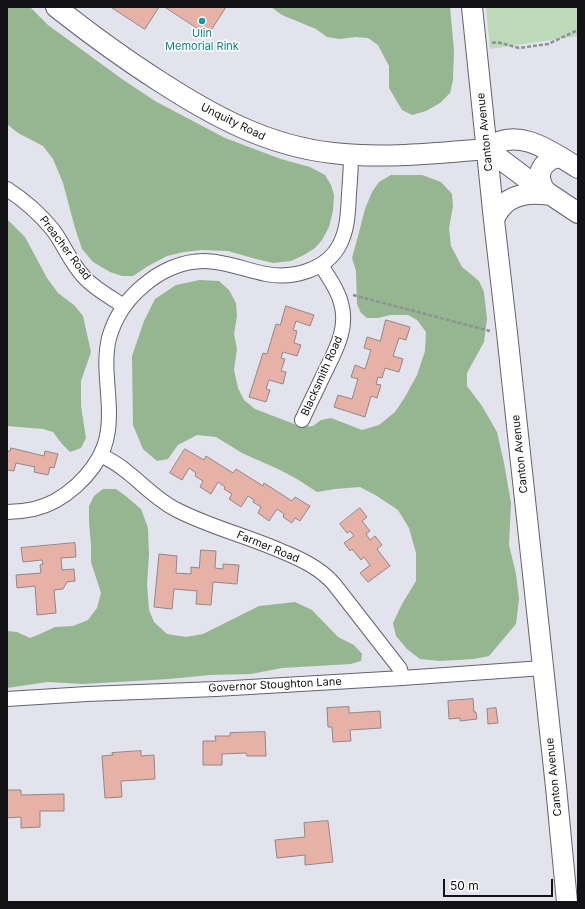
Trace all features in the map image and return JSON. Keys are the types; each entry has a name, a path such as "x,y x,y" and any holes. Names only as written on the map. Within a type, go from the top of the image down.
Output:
{"main road":[{"name":"Unquity Road","path":"56,7 91,35 187,99 228,122 250,132 285,144 323,152 351,155 402,155 487,149"},
{"name":"Canton Avenue","path":"472,7 567,902"},
{"path":"578,168 537,144 524,140 513,139 499,141 492,144 487,149 513,170 578,213"},
{"path":"550,195 544,190 541,184 540,173 546,163 555,158 561,157"},
{"path":"494,220 496,214 501,208 513,198 527,194 550,195"}],"street":[{"path":"7,512 35,509 55,501 82,480 101,455 105,445 109,423 106,360 107,348 113,326 118,316 124,306 139,290 157,275 175,267 203,261 265,274 283,276 302,272 321,265 339,246 346,229 351,155"},
{"name":"Preacher Road","path":"7,189 30,206 53,230 84,277 98,289 124,306"},
{"name":"Blacksmith Road","path":"302,420 340,337 343,324 343,312 339,296 321,265"},
{"name":"Farmer Road","path":"101,455 120,466 157,497 176,509 197,519 267,545 297,558 323,573 334,584 397,665 400,669 402,678"},
{"name":"Governor Stoughton Lane","path":"7,699 230,688 543,668"}],"path":[{"path":"476,45 497,42 519,48 548,44 578,30"},
{"path":"339,296 349,294 491,332 507,333"}],"green space":[{"path":"7,7 30,7 48,25 122,79 155,101 225,138 281,159 310,167 325,175 331,185 334,195 333,211 329,227 322,240 315,248 304,255 291,261 273,263 228,251 201,250 167,256 133,276 122,276 110,272 93,262 82,249 63,183 53,159 43,146 18,133 7,124"},
{"path":"271,7 450,7 454,50 453,80 450,93 440,103 426,111 412,115 402,110 389,88 389,66 378,45 368,38 356,37 340,39 327,37 316,29 282,15"},
{"path":"486,7 578,7 578,36 490,49"},
{"path":"391,175 422,175 441,182 452,194 453,206 449,228 451,246 462,267 479,281 484,292 487,319 484,342 467,373 467,386 482,406 497,432 511,503 509,545 516,574 519,599 516,624 489,656 474,659 440,661 420,659 407,649 396,636 393,623 402,604 416,581 416,553 409,528 398,510 360,487 317,492 297,479 242,453 216,437 197,435 178,445 168,459 157,461 143,449 133,425 132,356 144,321 155,299 176,285 200,280 219,281 229,290 236,303 237,316 234,334 237,349 234,370 238,388 244,400 255,409 302,427 313,426 321,420 331,418 362,430 379,425 395,412 417,375 425,351 426,332 417,320 408,315 390,315 378,318 367,318 361,313 357,304 356,271 352,258 365,209 372,192 379,182"},
{"path":"7,220 25,237 47,278 58,293 74,305 83,316 91,352 81,381 81,406 86,438 81,448 70,452 53,432 43,429 7,426"},
{"path":"103,489 116,489 141,509 148,528 149,555 147,584 149,610 154,622 167,634 186,637 203,634 259,606 295,602 312,610 338,637 354,645 362,654 361,661 351,664 282,668 251,674 210,675 83,684 48,682 7,688 7,631 17,632 30,638 55,627 73,626 88,620 97,608 101,593 91,562 89,506 94,496"}],"building":[{"name":"Ulin Memorial Rink","path":"111,7 159,7 145,29"},
{"name":"Ulin Memorial Rink","path":"165,7 226,7 208,35"},
{"path":"286,306 314,315 310,326 296,321 293,330 297,331 294,343 301,345 297,356 283,352 281,358 285,359 281,371 286,372 283,384 269,380 266,389 270,390 266,402 249,397 263,353 267,354 276,324 280,325"},
{"path":"386,320 410,327 406,340 399,338 393,356 403,359 399,372 385,368 382,378 378,377 376,384 381,385 377,398 371,396 365,417 334,407 338,395 352,399 358,379 351,377 355,365 365,369 371,350 364,348 367,337 380,341"},
{"path":"11,448 44,456 45,451 58,454 54,468 50,467 48,475 34,472 35,467 16,463 14,471 7,470 7,451 10,451"},
{"path":"185,449 204,460 206,456 233,473 236,469 263,486 264,483 292,501 295,497 310,506 300,521 295,518 292,523 283,517 284,514 277,509 269,521 258,513 261,507 253,502 254,500 248,496 241,507 229,499 232,494 224,489 225,487 218,482 211,494 200,487 203,481 195,476 196,473 189,468 182,480 170,473"},
{"path":"360,508 367,517 362,521 370,531 366,534 370,540 375,536 382,545 377,549 390,566 368,582 360,573 370,565 364,557 361,560 352,549 350,551 344,543 354,536 350,531 347,533 340,524"},
{"path":"75,543 76,557 61,558 62,570 74,569 75,581 67,582 63,589 54,590 56,613 37,615 35,586 17,588 16,575 41,573 40,565 43,564 42,560 23,562 21,548"},
{"path":"201,550 216,551 215,568 223,569 223,564 239,565 237,584 213,582 211,605 196,604 197,591 174,589 172,609 154,607 159,554 177,556 176,573 191,574 191,567 199,568"},
{"path":"473,699 474,712 476,712 477,719 460,721 460,718 449,719 448,701"},
{"path":"349,707 349,713 380,711 381,728 350,730 351,741 333,742 332,727 328,727 327,708"},
{"path":"496,708 498,723 488,724 487,709"},
{"path":"265,732 266,756 247,756 246,753 222,754 222,765 203,765 203,741 216,741 215,736 230,736 230,733"},
{"path":"141,751 141,756 154,755 155,779 121,781 122,797 105,798 102,756 113,755 112,753"},
{"path":"7,790 21,790 21,795 64,794 64,811 40,811 40,827 21,828 21,817 7,818"},
{"path":"328,821 333,862 305,865 305,855 277,858 275,840 305,837 304,823"}],"place":[{"name":"Ulin Memorial Rink","path":"202,21"}]}
